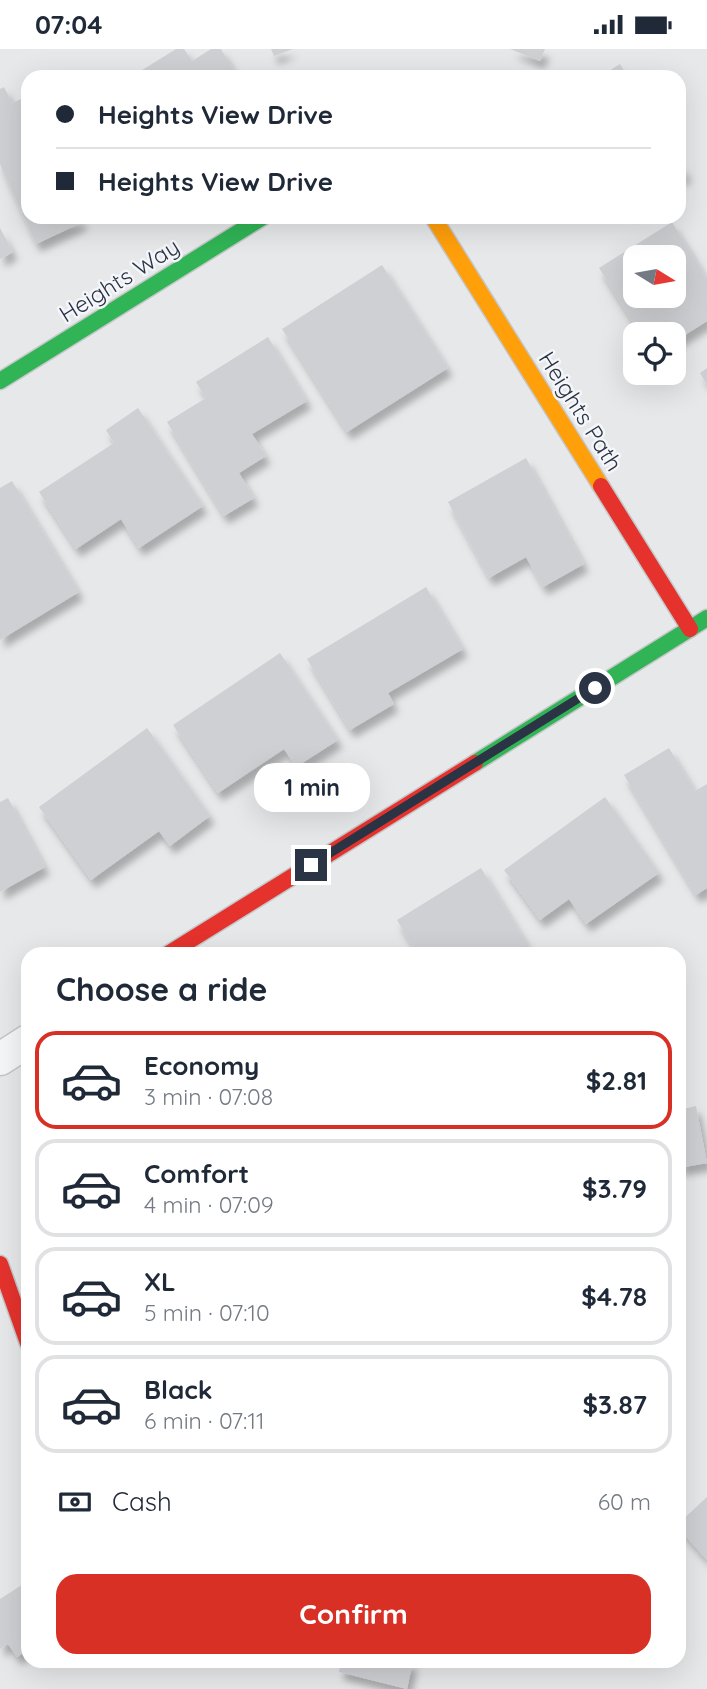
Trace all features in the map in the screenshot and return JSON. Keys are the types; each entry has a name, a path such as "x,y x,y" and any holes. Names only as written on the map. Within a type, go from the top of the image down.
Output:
{"street":[{"name":"Heights Way","path":"0,381 252,224"},
{"name":"Heights Path","path":"437,224 690,629"},
{"path":"179,947 707,618"},
{"path":"0,1059 21,1046"},
{"path":"0,1264 21,1323"}],"building":[{"path":"176,49 184,49 192,61 211,49 221,49 234,70 142,70"},
{"path":"271,49 293,49 274,56"},
{"path":"510,49 545,49 540,61"},
{"path":"620,64 624,70 610,70"},
{"path":"4,87 12,103 21,99 21,211 0,164 0,89"},
{"path":"27,224 79,224 36,244"},
{"path":"669,224 673,224 707,279 707,321 686,334 686,322 633,322 624,308 686,308 686,245 636,245"},
{"path":"0,228 13,252 0,259"},
{"path":"623,253 623,307 599,268"},
{"path":"382,265 448,368 347,432 282,329"},
{"path":"268,337 307,401 252,434 266,456 239,473 254,498 224,516 167,422 206,398 196,382"},
{"path":"707,368 707,385 700,373"},
{"path":"138,408 203,506 139,548 121,519 76,549 39,492 114,443 106,430"},
{"path":"526,458 584,564 543,587 526,557 489,578 448,502"},
{"path":"12,481 79,592 0,640 0,488"},
{"path":"426,587 463,649 388,693 394,704 350,730 307,659"},
{"path":"280,653 338,740 296,767 284,749 218,793 173,725"},
{"path":"147,728 210,816 170,846 159,831 91,880 39,807"},
{"path":"669,748 695,791 707,784 707,888 696,895 624,775"},
{"path":"605,797 659,873 586,924 569,899 540,920 504,870"},
{"path":"8,798 45,867 0,892 0,802"},
{"path":"481,868 529,947 413,947 397,920"},
{"path":"696,1106 707,1163 686,1167 686,1108"},
{"path":"707,1497 707,1560 686,1537 686,1516"},
{"path":"21,1586 21,1654 17,1657 8,1644 0,1649 0,1599"},
{"path":"340,1668 412,1668 407,1689 339,1672"}],"traffic: fast":[{"path":"0,381 252,224"},
{"path":"475,763 707,618"}],"traffic: slow":[{"path":"437,224 601,486"}],"traffic: jam":[{"path":"601,486 690,629"},
{"path":"179,947 475,763"},
{"path":"0,1264 21,1323"}],"route":[{"path":"311,865 595,688"}]}
